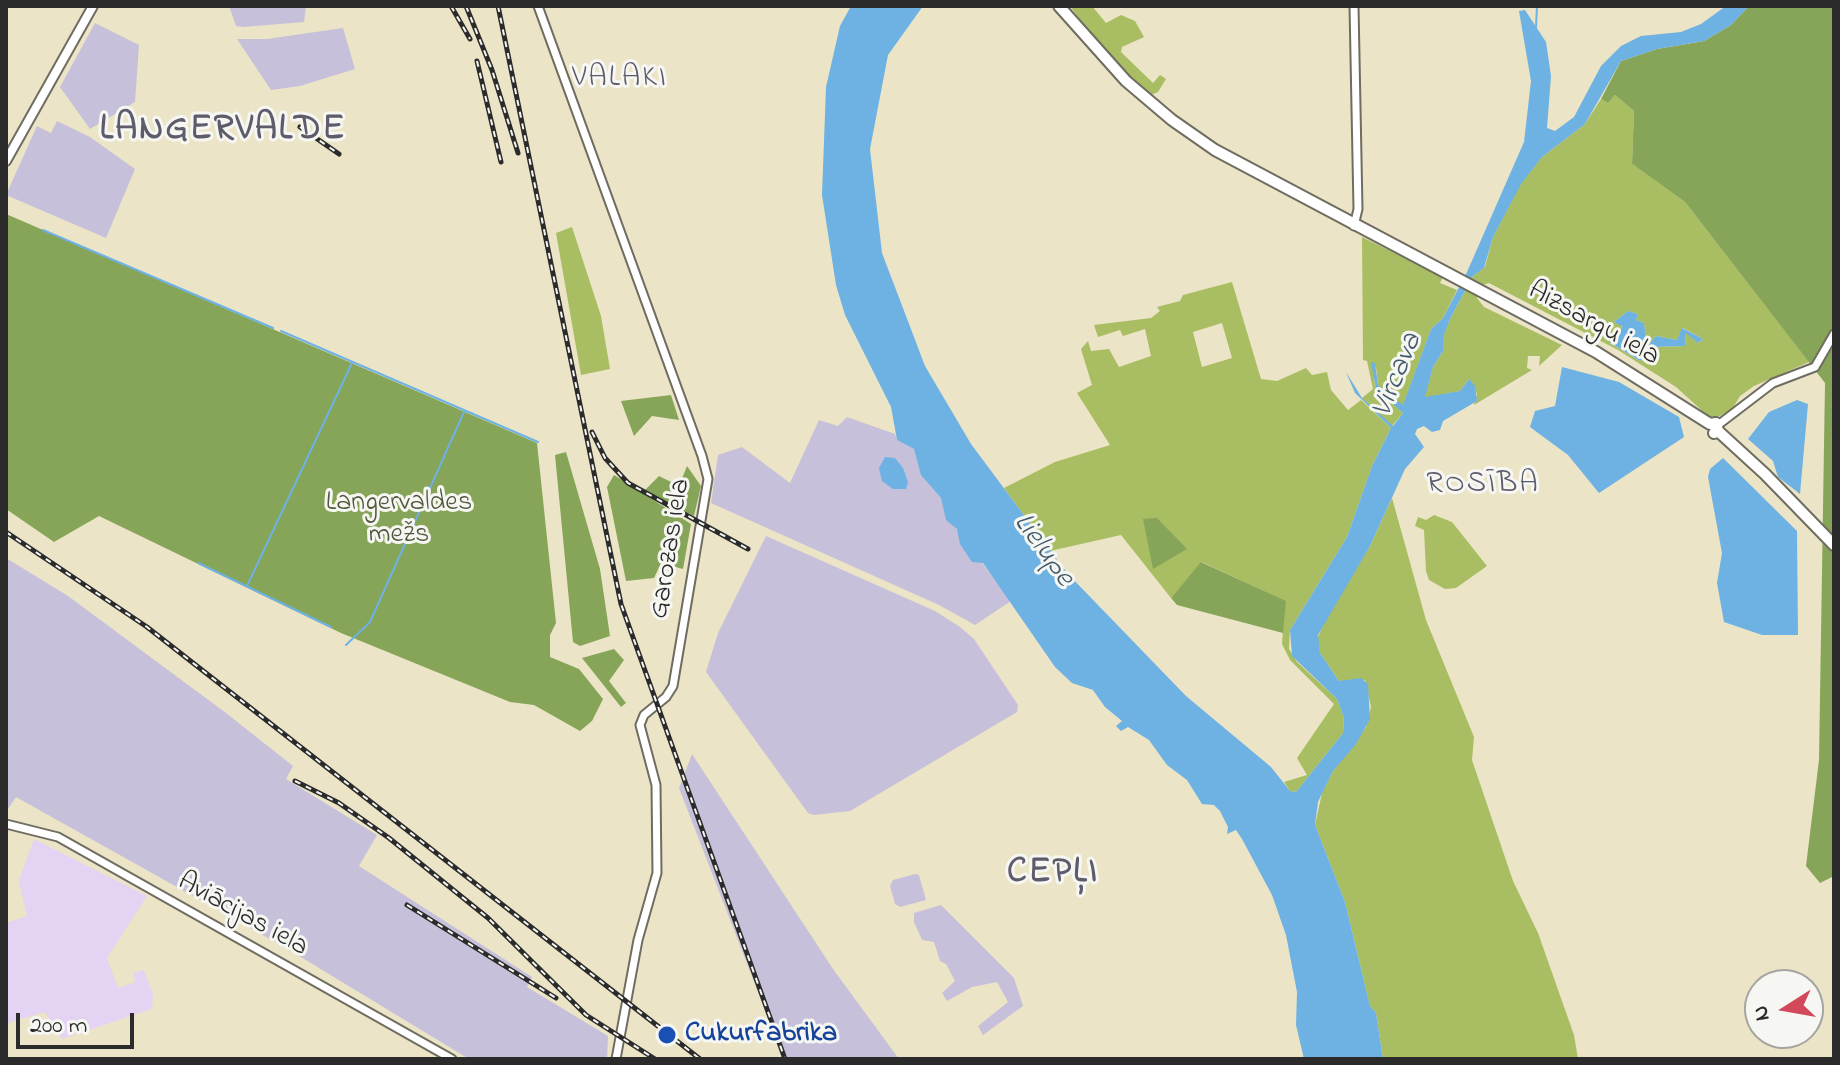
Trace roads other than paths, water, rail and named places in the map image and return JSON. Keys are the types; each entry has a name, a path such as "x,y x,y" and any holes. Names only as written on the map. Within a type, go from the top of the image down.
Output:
{"highway":[{"name":"Aizsargu iela","path":"1059,6 1126,81 1172,120 1247,169 1632,372 1715,427 1834,545"}],"main road":[{"path":"6,158 93,6"},
{"name":"Garozas iela","path":"538,6 708,479 673,686 666,697 644,715 640,725 656,785 657,863 633,965 616,1059"},
{"path":"1354,6 1358,209 1354,226"},
{"path":"1715,427 1773,383 1815,367 1834,334"},
{"name":"Aviācijas iela","path":"6,824 58,837 452,1059"}],"water":[{"name":"Lielupe","path":"851,6 923,6 888,55 870,149 882,253 925,366 971,444 1067,573 1186,696 1271,767 1290,791 1296,792 1343,733 1344,718 1337,699 1292,656 1290,630 1347,537 1372,466 1391,428 1355,393 1346,372 1362,398 1393,426 1403,413 1376,389 1371,362 1375,363 1378,385 1403,405 1431,329 1443,318 1467,272 1524,142 1531,81 1519,11 1525,10 1546,42 1551,76 1547,128 1555,131 1574,117 1601,66 1621,46 1641,36 1681,32 1701,24 1726,6 1749,6 1731,25 1704,41 1657,49 1621,61 1585,124 1542,157 1521,184 1493,237 1484,268 1473,276 1451,317 1443,337 1443,351 1433,367 1425,397 1460,391 1469,379 1475,386 1477,401 1443,421 1440,430 1432,432 1424,426 1417,429 1415,434 1424,447 1405,469 1370,546 1318,635 1320,653 1339,681 1361,678 1368,684 1370,719 1356,744 1333,771 1318,802 1315,825 1345,902 1370,1006 1376,1013 1383,1059 1304,1059 1296,1025 1297,992 1286,935 1272,895 1242,839 1236,830 1227,834 1228,827 1220,811 1214,805 1202,804 1187,780 1167,765 1149,740 1128,727 1121,731 1116,726 1122,721 1105,707 1093,690 1072,683 1055,667 983,563 972,562 960,544 957,529 946,520 941,498 921,475 914,449 897,440 891,407 845,315 836,285 822,195 826,87 840,26"},
{"path":"1628,311 1638,314 1636,320 1644,323 1647,347 1656,336 1677,340 1682,328 1703,339 1698,343 1686,333 1685,346 1652,347 1640,361 1609,342 1618,338 1622,326 1614,322"},
{"path":"1562,367 1619,382 1679,417 1684,437 1599,493 1568,455 1530,427 1535,411 1555,406"},
{"path":"1797,400 1808,404 1800,494 1778,477 1773,461 1748,439 1769,412"},
{"path":"885,457 895,458 903,468 908,482 906,489 893,489 882,481 879,468"},
{"path":"1723,458 1797,531 1798,635 1762,635 1724,622 1717,583 1722,553 1708,477 1710,469"}],"waterway":[{"path":"1536,27 1537,6"},
{"path":"43,230 273,328"},
{"path":"281,331 538,442"},
{"path":"247,586 352,363"},
{"path":"346,645 370,622 464,412"},
{"path":"198,563 331,627"}],"railway":[{"path":"451,6 470,39"},
{"path":"466,6 492,70 518,153"},
{"path":"498,6 621,604 785,1059"},
{"path":"477,61 501,162"},
{"path":"300,127 339,154"},
{"path":"592,432 605,458 628,483 748,549"},
{"path":"6,532 147,627 700,1059"},
{"path":"295,781 339,803 389,838 488,918 586,1015 655,1059"},
{"path":"407,905 556,998"}],"place":[{"name":"Cukurfabrika","path":"667,1035"}],"district":[{"name":"VALAKI","path":"620,80"},
{"name":"LANGERVALDE","path":"223,132"},
{"name":"ROSĪBA","path":"1483,486"},
{"name":"CEPĻI","path":"1053,875"}],"water label":[{"name":"Vircava","path":"1399,376"}],"park label":[{"name":"Langervaldes mežs","path":"399,520"}]}
